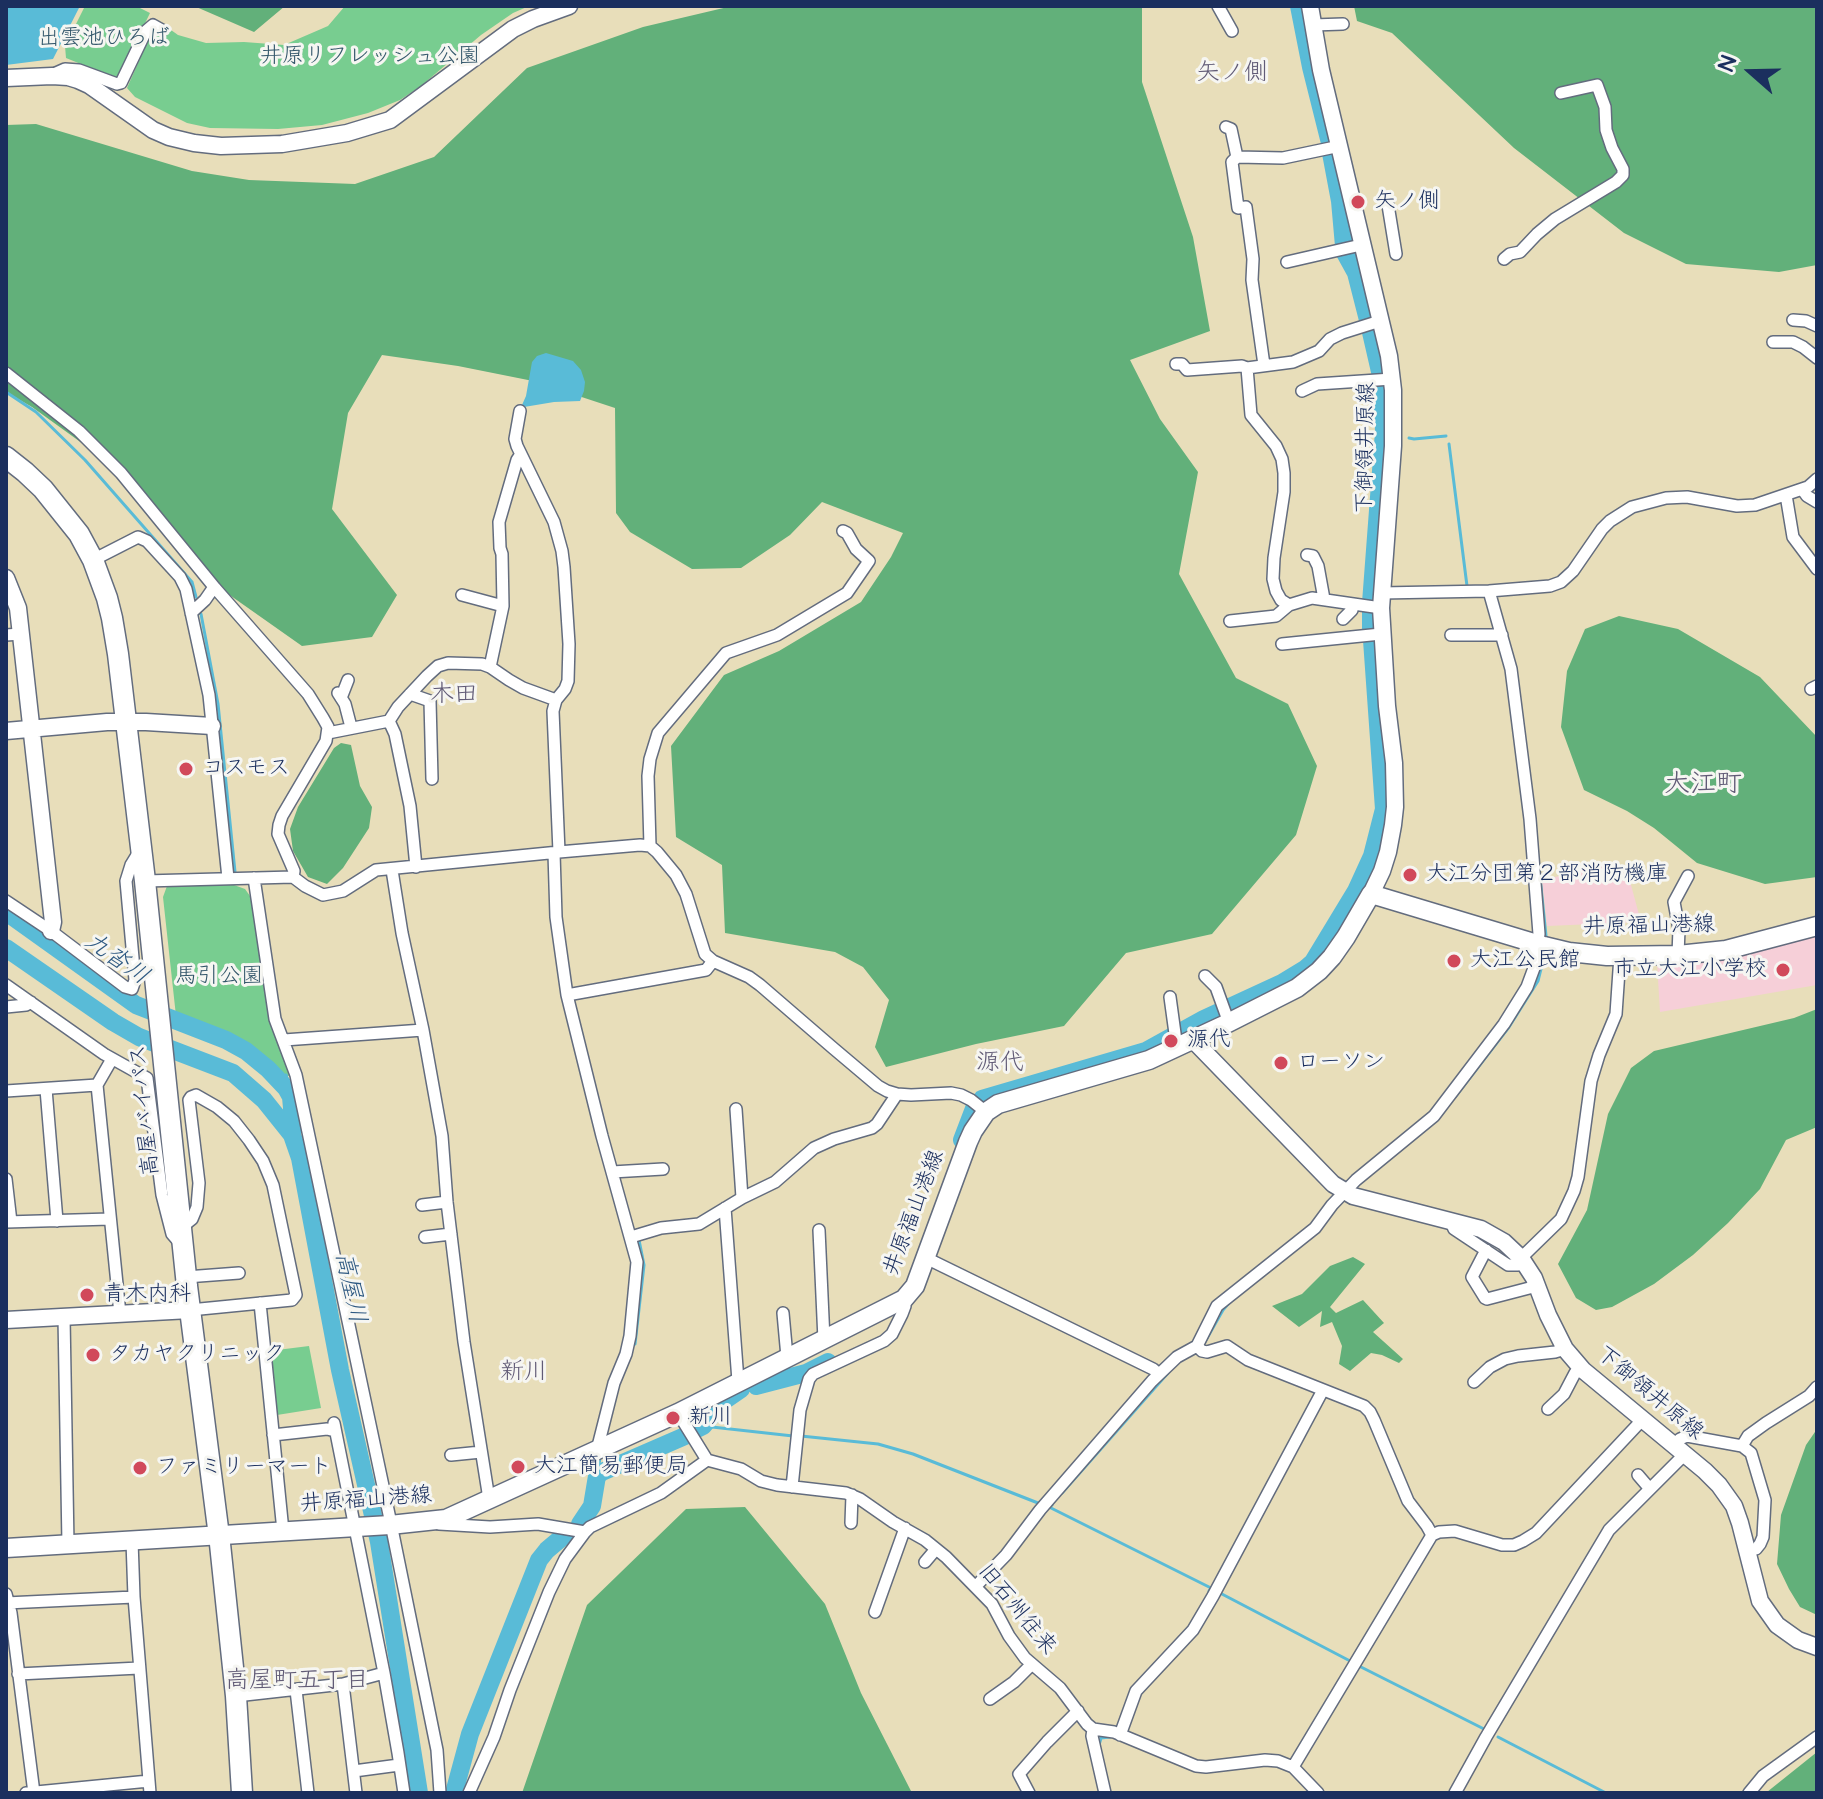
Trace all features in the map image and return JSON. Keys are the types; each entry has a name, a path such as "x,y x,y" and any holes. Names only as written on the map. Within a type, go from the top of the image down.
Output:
{"highway":[{"name":"高屋バイパス","path":"6,457 62,511 79,534 93,560 112,618 142,849 186,1277 219,1534 236,1696 242,1793"}],"main road":[{"path":"6,78 68,77 89,85 153,130 194,143 221,146 282,144 347,133 390,120 513,29 569,6"},
{"name":"下御領井原線","path":"1310,6 1321,70 1389,356 1385,380 1394,434 1381,634 1394,763 1395,807 1388,852 1371,894"},
{"path":"6,578 18,608 13,635 31,729 53,922 51,931"},
{"path":"6,731 126,722 212,726"},
{"path":"986,1112 998,1104 1149,1060 1225,1014 1297,988 1332,957 1371,894"},
{"name":"井原福山港線","path":"1371,894 1569,952 1620,956 1726,950 1817,926"},
{"name":"下御領井原線","path":"1180,1040 1344,1191 1481,1229 1504,1242 1522,1260 1565,1349 1583,1370 1705,1471 1726,1494 1737,1515 1760,1601 1769,1616 1788,1634 1817,1647"},
{"name":"井原福山港線","path":"6,1548 389,1525 456,1515 678,1413 904,1299 915,1286 968,1142 986,1112"},
{"path":"6,1320 190,1310"}],"street":[{"path":"1218,6 1232,31"},
{"path":"1313,25 1343,24"},
{"path":"52,76 59,70 79,70 121,83 146,31 153,25 162,30"},
{"path":"1504,259 1520,252 1555,219 1623,175 1606,130 1605,107 1597,85 1561,93"},
{"path":"1226,127 1231,129 1237,157"},
{"path":"1264,365 1246,207 1238,208 1232,162 1237,157 1283,158 1340,146"},
{"path":"1388,205 1396,254"},
{"path":"1287,262 1361,245"},
{"path":"1793,320 1817,326"},
{"path":"1176,364 1182,364 1187,370 1247,368 1293,362 1319,351 1330,339 1342,333 1380,321"},
{"path":"1773,342 1793,342 1817,358"},
{"path":"1247,368 1251,415 1276,446 1282,459 1284,492 1276,533 1273,579 1281,600 1289,605"},
{"path":"6,373 79,431 121,473 214,587 308,694 323,718 328,733 279,825 278,834 294,871 293,877"},
{"path":"1302,391 1317,384 1385,380"},
{"path":"520,411 515,439 554,522 562,551 569,644 568,681 553,711 556,917 567,995 637,1262 630,1336 597,1450"},
{"path":"490,667 503,606 499,522 521,454"},
{"path":"1230,621 1276,616 1289,605 1312,598 1353,604 1541,588 1561,582 1573,571 1602,529 1632,507 1666,498 1687,497 1746,507 1812,485"},
{"path":"1812,485 1807,496 1817,502"},
{"path":"1786,495 1793,537 1817,569"},
{"path":"650,846 648,776 658,733 726,653 777,635 847,593 869,561 843,531"},
{"path":"93,560 138,537 147,541 180,577 186,589 209,695 228,878"},
{"path":"1307,555 1315,558 1324,599"},
{"path":"191,613 214,587"},
{"path":"976,1586 1006,1555 1040,1510 1159,1374 1177,1357 1199,1348 1217,1306 1315,1228 1344,1191 1423,1127 1449,1098 1527,987 1539,944 1532,833 1511,669 1489,591"},
{"path":"462,595 503,606"},
{"path":"1343,619 1352,610 1353,604"},
{"path":"1282,644 1381,634"},
{"path":"1451,635 1502,635"},
{"path":"328,733 389,721 398,707 438,666 448,663 482,664 523,688 556,700"},
{"path":"348,680 340,696 351,727"},
{"path":"410,694 430,701 432,779"},
{"path":"389,721 395,734 410,806 416,867"},
{"path":"145,881 293,877 323,895 343,891 376,870 650,846 676,875 686,894 705,954 713,961 760,985 878,1086 897,1094 961,1095 986,1112"},
{"path":"6,901 125,987 133,988 135,980 126,881 131,865 142,849"},
{"path":"392,870 442,1136 464,1342 489,1499"},
{"path":"1678,955 1679,929 1674,902 1688,876"},
{"path":"254,878 275,1019 296,1075 437,1750 440,1793"},
{"path":"1451,1221 1454,1229 1508,1265 1518,1265 1561,1219 1578,1177 1591,1081 1616,1014 1620,956"},
{"path":"567,995 706,970 713,961"},
{"path":"1205,976 1216,987 1225,1014"},
{"path":"6,985 112,1059 147,1078 164,1206 172,1234 183,1237 197,1207 199,1183 189,1100 194,1095 217,1107 234,1121 263,1161 273,1185 296,1295 292,1300 190,1310"},
{"path":"1170,997 1180,1040"},
{"path":"6,1007 31,1002"},
{"path":"284,1040 423,1030"},
{"path":"112,1059 97,1085 120,1314"},
{"path":"6,1091 97,1085"},
{"path":"46,1089 57,1221"},
{"path":"631,1237 661,1228 699,1224 775,1182 814,1148 872,1128 897,1094"},
{"path":"736,1109 742,1198"},
{"path":"612,1172 663,1169"},
{"path":"6,1179 8,1222 110,1219"},
{"path":"422,1205 447,1202"},
{"path":"725,1208 738,1381"},
{"path":"819,1230 824,1340"},
{"path":"425,1237 451,1234"},
{"path":"1486,1250 1472,1273 1479,1292 1485,1298 1537,1286"},
{"path":"926,1258 1159,1374"},
{"path":"186,1277 239,1273"},
{"path":"792,1487 800,1410 809,1379 813,1374 884,1341 892,1334 902,1314 904,1299"},
{"path":"260,1303 283,1531"},
{"path":"783,1313 787,1357"},
{"path":"64,1317 68,1544"},
{"path":"1199,1348 1207,1352 1227,1346 1248,1360 1357,1402 1370,1412 1408,1501 1432,1535"},
{"path":"1474,1382 1490,1367 1505,1359 1565,1349"},
{"path":"1548,1409 1564,1394 1575,1373 1583,1370"},
{"path":"1742,1446 1748,1436 1809,1396 1817,1387"},
{"path":"1120,1735 1136,1691 1193,1630 1323,1390"},
{"path":"469,1793 565,1559 590,1527 661,1493 707,1460 678,1413"},
{"path":"1293,1767 1432,1535 1455,1531 1502,1545 1523,1541 1536,1533 1643,1419"},
{"path":"273,1435 334,1427 357,1526 404,1793"},
{"path":"1455,1793 1609,1530 1650,1489 1680,1450 1680,1439 1687,1436 1742,1446 1751,1453 1765,1500 1763,1537 1756,1549 1747,1551"},
{"path":"451,1455 481,1452"},
{"name":"旧石州往来","path":"707,1460 741,1469 769,1483 852,1495 925,1540 976,1586 992,1604 1009,1636 1031,1665 1060,1688 1093,1729"},
{"path":"1638,1475 1650,1489"},
{"path":"851,1523 852,1495"},
{"path":"430,1521 490,1527 538,1524 585,1532"},
{"path":"875,1612 905,1528"},
{"path":"26,1793 149,1787 132,1541"},
{"path":"925,1562 936,1549"},
{"path":"34,1793 7,1600 134,1597"},
{"path":"990,1699 1031,1665"},
{"path":"18,1674 139,1668"},
{"path":"236,1696 343,1684 384,1673"},
{"path":"343,1684 356,1793"},
{"path":"296,1690 308,1793"},
{"path":"1029,1793 1015,1779 1078,1711"},
{"path":"1105,1793 1093,1729 1120,1735 1196,1766 1278,1761 1293,1767 1318,1793"},
{"path":"1749,1793 1763,1776 1817,1737"},
{"path":"354,1771 399,1765"}],"shaded area":[{"path":"1606,862 1623,872 1631,885 1641,922 1547,926 1542,881"},
{"path":"1817,935 1817,985 1660,1012 1657,962"}],"green space":[{"name":"出雲池ひろば","path":"85,6 136,6 150,13 118,79 66,58 65,46"},
{"path":"194,6 285,6 254,32"},
{"name":"井原リフレッシュ公園","path":"345,6 529,6 481,35 400,100 368,113 322,125 278,129 210,128 187,123 135,97 127,88 157,20 178,35 206,43 284,45 328,26"},
{"path":"732,6 1142,6 1142,82 1193,237 1210,331 1130,360 1160,419 1198,472 1179,574 1236,678 1288,704 1317,766 1296,835 1212,934 1126,953 1064,1026 886,1067 875,1047 889,1000 863,967 835,952 725,933 722,865 676,837 671,746 724,675 779,651 861,602 903,533 822,502 790,535 741,568 692,569 630,532 616,513 615,408 533,381 382,355 348,413 332,509 397,595 372,637 302,646 214,584 122,472 32,407 6,392 6,125 36,124 192,171 249,180 355,184 434,157 527,68 643,27"},
{"path":"1354,6 1817,6 1817,265 1779,272 1686,264 1624,233 1514,148 1392,33 1357,21"},
{"path":"1619,616 1678,629 1760,677 1817,737 1817,877 1765,884 1697,863 1654,828 1584,790 1561,727 1567,671 1585,629"},
{"path":"341,743 351,745 360,786 372,807 369,828 343,868 327,884 308,877 293,851 290,829 298,807 334,748"},
{"name":"馬引公園","path":"234,885 245,889 255,903 278,1041 290,1075 283,1079 270,1063 243,1043 176,1016 163,897 167,886"},
{"path":"1817,1009 1817,1127 1786,1140 1760,1189 1693,1255 1654,1284 1612,1307 1596,1310 1576,1298 1558,1264 1587,1210 1608,1114 1631,1068 1654,1051 1794,1018"},
{"path":"1353,1257 1365,1264 1330,1307 1336,1313 1363,1300 1384,1323 1373,1332 1403,1359 1399,1363 1371,1353 1350,1371 1339,1364 1342,1346 1332,1322 1320,1327 1322,1311 1299,1327 1272,1306 1302,1294 1330,1266"},
{"path":"309,1346 321,1408 277,1415 269,1351"},
{"path":"1817,1429 1817,1615 1800,1607 1777,1564 1781,1515 1806,1445"},
{"path":"745,1507 825,1604 861,1693 912,1793 522,1793 587,1605 686,1509"},
{"path":"1817,1752 1817,1793 1766,1793 1767,1792"}],"water":[{"path":"6,6 80,6 53,59 6,65"},
{"path":"546,353 573,361 581,370 585,382 580,401 522,405 532,362"}],"waterway":[{"path":"1299,6 1330,143"},
{"path":"1331,153 1344,246"},
{"path":"1345,253 1356,273 1368,320"},
{"path":"1370,328 1381,376 1384,431 1371,603"},
{"path":"6,392 36,412 85,460 192,582 196,597"},
{"path":"1409,438 1446,436"},
{"path":"1449,444 1467,586"},
{"path":"1371,612 1371,632"},
{"path":"201,614 218,704 235,872"},
{"path":"982,1099 1146,1051 1204,1019 1282,983 1313,962 1356,891 1372,856 1384,809 1372,640"},
{"path":"1538,858 1546,936"},
{"name":"九沓川","path":"6,912 136,1005 226,1040 246,1051 268,1069 291,1097 292,1135"},
{"name":"高屋川","path":"6,948 139,1037 233,1073 264,1100 292,1135 300,1158 340,1370 379,1542 419,1793"},
{"path":"1455,1097 1509,1027 1538,981 1544,957"},
{"name":"九沓川","path":"286,1075 291,1097"},
{"path":"962,1140 975,1106"},
{"path":"1382,1165 1432,1124"},
{"path":"635,1344 644,1265 639,1240"},
{"path":"1202,1347 1229,1303"},
{"path":"756,1386 806,1373 828,1362"},
{"path":"1062,1493 1168,1373"},
{"path":"695,1430 703,1426 725,1400 741,1389"},
{"path":"703,1426 793,1436"},
{"path":"580,1524 592,1506 597,1476 685,1436"},
{"path":"801,1436 878,1444 913,1454 1038,1503"},
{"path":"597,1476 600,1458"},
{"path":"1052,1505 1049,1507 1211,1588 1209,1591"},
{"path":"454,1793 470,1734 539,1560 566,1534"},
{"path":"1220,1593 1352,1662"},
{"path":"1359,1666 1484,1729"},
{"path":"1099,1745 1101,1738 1110,1737"},
{"path":"1498,1737 1606,1793"}],"place":[{"name":"矢ノ側","path":"1358,202"},
{"name":"コスモス","path":"186,769"},
{"name":"大江分団第２部消防機庫","path":"1410,875"},
{"name":"大江公民館","path":"1454,961"},
{"name":"市立大江小学校","path":"1783,970"},
{"name":"源代","path":"1171,1041"},
{"name":"ローソン","path":"1281,1063"},
{"name":"青木内科","path":"87,1295"},
{"name":"タカヤクリニック","path":"93,1355"},
{"name":"新川","path":"673,1418"},
{"name":"大江簡易郵便局","path":"518,1467"},
{"name":"ファミリーマート","path":"140,1468"}],"district":[{"name":"矢ノ側","path":"1232,74"},
{"name":"木田","path":"454,696"},
{"name":"大江町","path":"1703,786"},
{"name":"源代","path":"1000,1064"},
{"name":"新川","path":"524,1373"},
{"name":"高屋町五丁目","path":"297,1682"}]}
